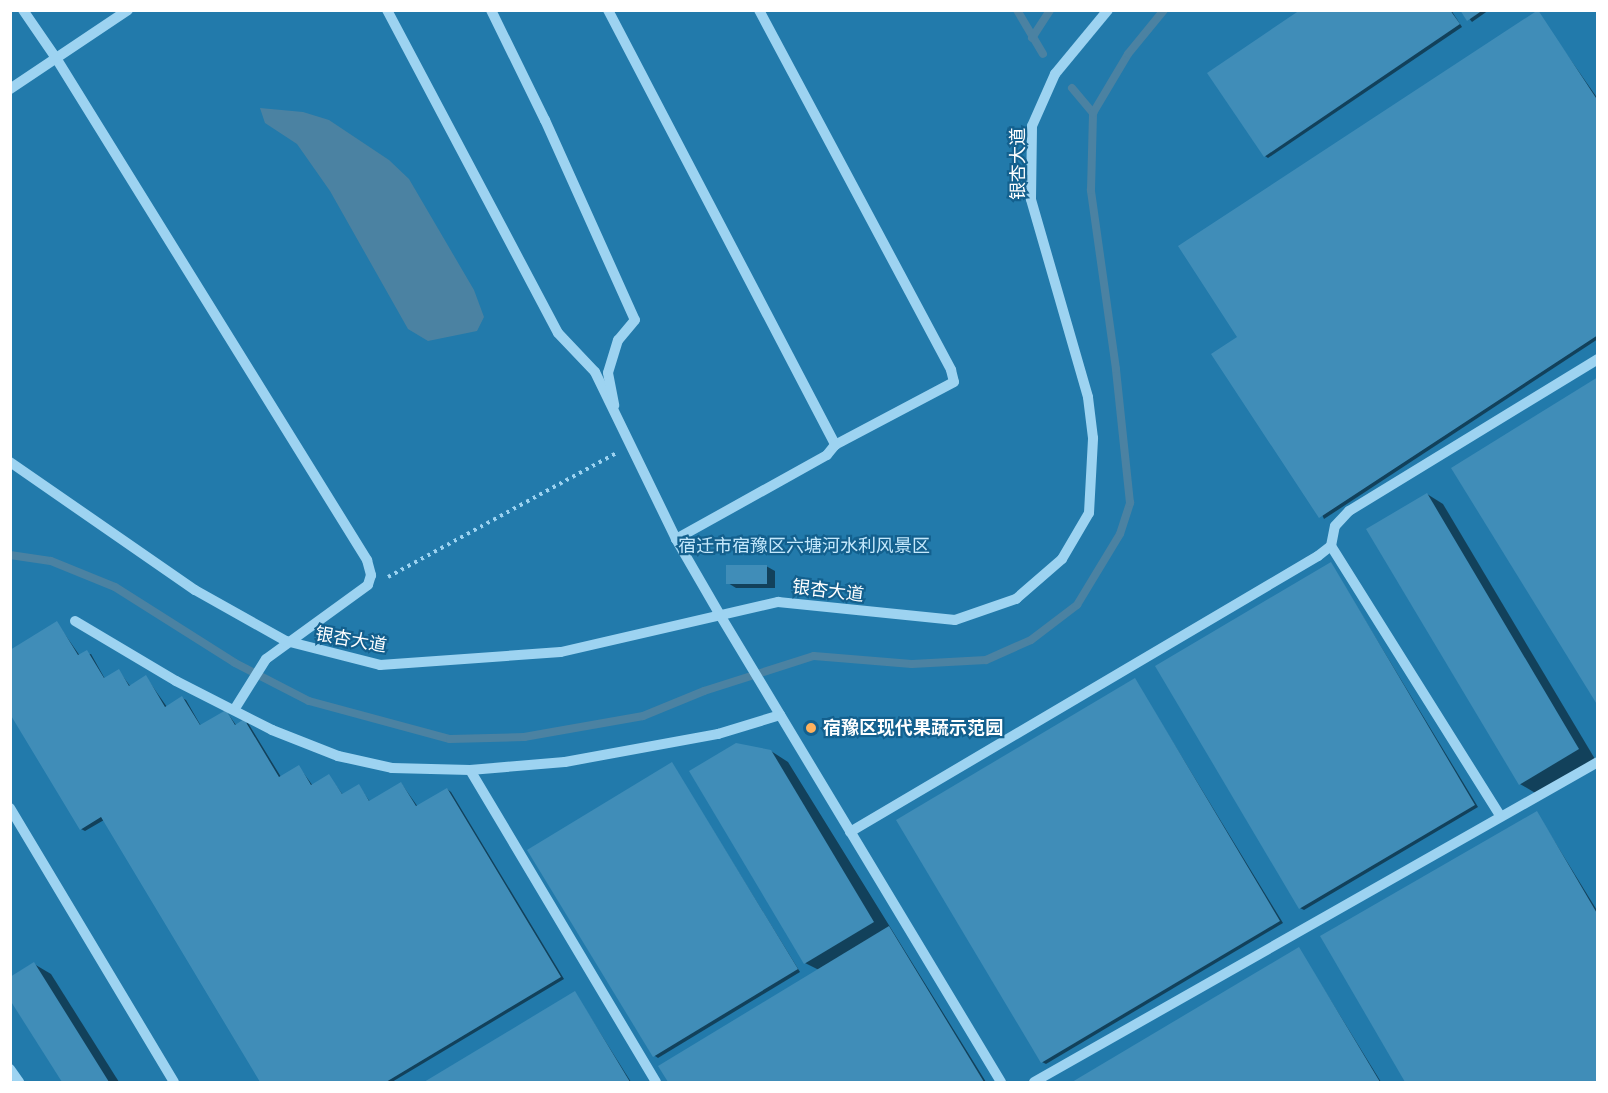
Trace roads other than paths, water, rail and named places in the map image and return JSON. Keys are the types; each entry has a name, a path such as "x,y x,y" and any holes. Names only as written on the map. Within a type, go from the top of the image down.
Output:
{"street":[{"path":"23,10 56,58 367,560 371,575 358,593 286,641 262,666 234,710"},
{"path":"10,88 128,10"},
{"path":"387,10 558,333 595,372 618,425 676,539 1001,1083"},
{"path":"491,10 545,120 634,320 618,340 608,373 618,425"},
{"path":"608,10 836,445"},
{"path":"676,539 827,455 836,445 954,382 951,370 759,10"},
{"name":"银杏大道","path":"10,462 195,590 286,641 380,665 561,652 778,602 955,620 1016,600 1062,559 1089,513 1093,438 1088,397 1031,199 1032,126 1055,74 1108,10"},
{"path":"1500,815 1331,546 1335,526 1349,511 1598,359"},
{"path":"850,832 1331,546"},
{"path":"75,621 234,710 338,756 418,771 470,770 565,762 646,750 718,734 780,714"},
{"path":"1034,1083 1500,815 1544,795 1598,762"},
{"path":"470,770 656,1083"},
{"path":"10,808 174,1083"},
{"path":"10,1069 19,1083"}],"waterway":[{"path":"1017,10 1043,54"},
{"path":"1032,38 1050,10"},
{"path":"10,555 51,561 115,587 235,663 309,701 450,739 524,737 643,716 704,691 814,656 912,664 986,660 1031,640 1077,605 1120,534 1130,503 1116,369 1091,190 1093,113 1128,54 1164,10"},
{"path":"1072,88 1093,113"}],"place":[{"name":"宿豫区现代果蔬示范园","path":"811,728"}],"park label":[{"name":"宿迁市宿豫区六塘河水利风景区","path":"804,546"}]}
